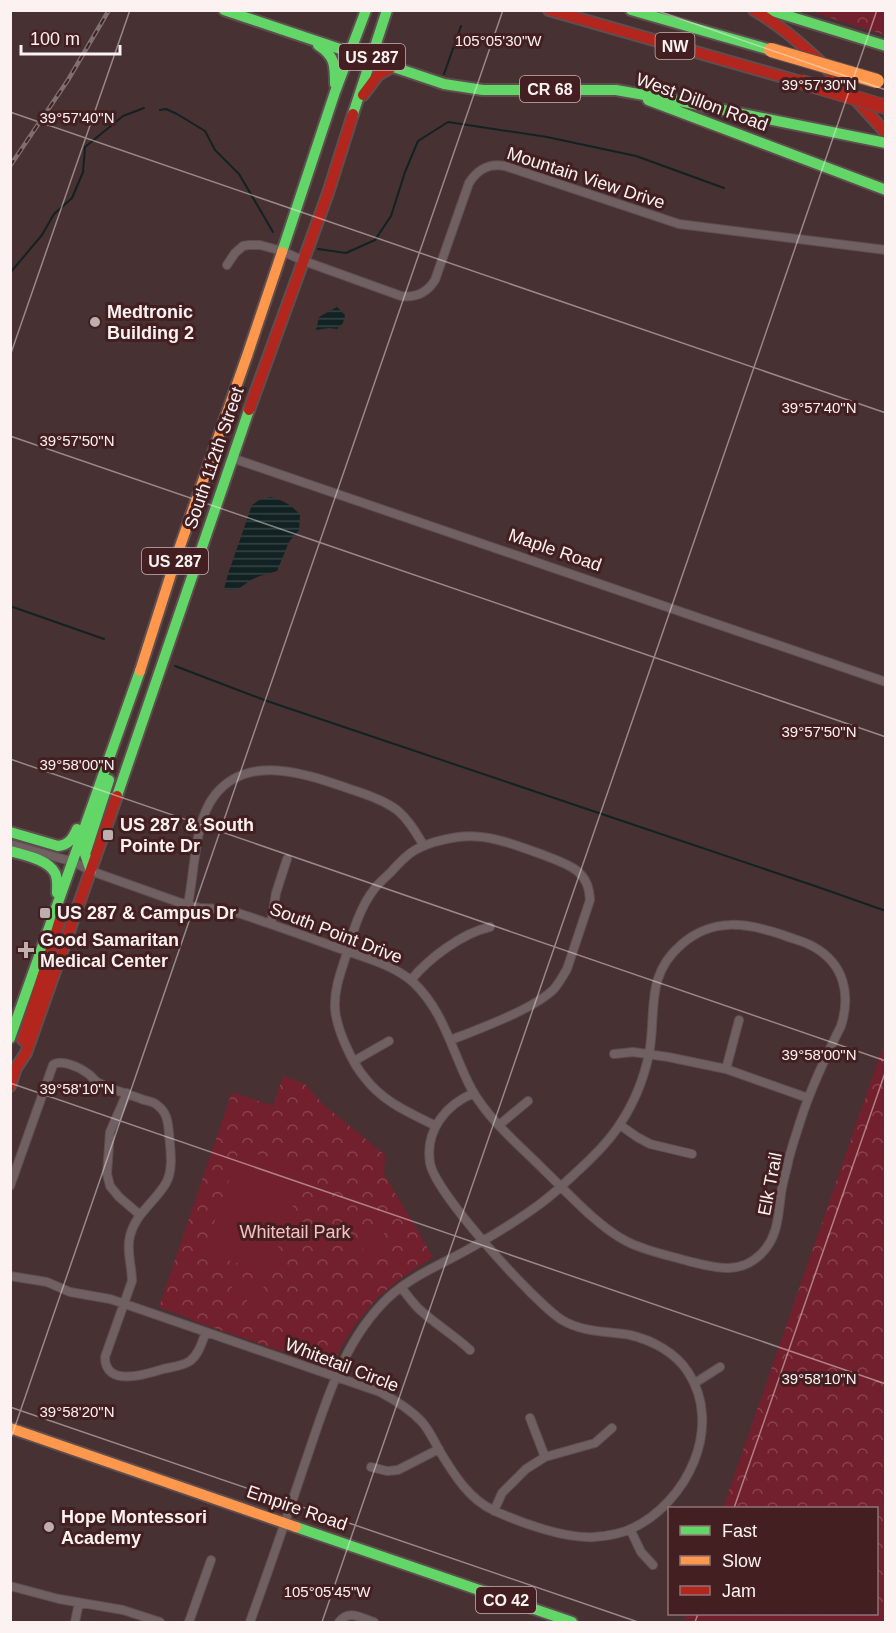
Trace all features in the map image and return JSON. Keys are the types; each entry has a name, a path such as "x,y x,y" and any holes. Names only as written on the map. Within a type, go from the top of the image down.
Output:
{"main road":[{"name":"West Dillon Road","path":"224,10 444,84 483,90 616,90 666,106 885,190"},
{"name":"South 112th Street","path":"10,1086 16,1068 26,1053 91,871 232,458 293,256 334,92 366,10"},
{"name":"South 112th Street","path":"10,1038 140,670 156,616 248,353 293,256 328,193 387,10"},
{"name":"NW","path":"549,10 885,106"},
{"name":"NW","path":"631,10 881,82"},
{"path":"754,10 774,21 806,47 885,133"},
{"path":"769,10 885,46"},
{"path":"310,39 323,48 335,64 334,92"},
{"path":"357,104 378,75 392,67"},
{"path":"616,90 885,143"},
{"name":"Maple Road","path":"213,452 232,458"},
{"path":"10,832 58,846 63,846 73,838 134,675 140,670 142,677 139,689 85,855 91,871"},
{"path":"10,851 52,868 57,881 56,907"},
{"path":"16,1068 30,1015 74,881 75,870 72,861"},
{"name":"Empire Road","path":"10,1428 572,1623"}],"street":[{"name":"Mountain View Drive","path":"293,256 401,296 422,294 435,280 469,183 484,168 497,164 679,224 885,250"},
{"path":"227,265 238,250 249,244 260,245 293,256"},
{"name":"Maple Road","path":"232,458 885,682"},
{"path":"188,904 200,826 206,810 223,787 249,773 263,770 296,772 369,796 398,811 410,824 424,846"},
{"path":"436,1126 389,1102 369,1083 354,1061 340,1032 335,1007 339,979 359,918 374,890 402,859 415,850 439,841 460,837 495,839 573,867 586,881 590,890 590,900 562,979 541,999 451,1040"},
{"name":"South Point Drive","path":"10,844 72,861 91,871 200,908 222,909 271,924 388,966 411,980 432,1004 451,1040 461,1068 474,1093 499,1125 561,1186"},
{"path":"271,924 276,893 287,859"},
{"name":"Elk Trail","path":"561,1186 608,1230 627,1242 647,1250 717,1268 727,1269 753,1261 769,1244 776,1232 788,1162 808,1098 845,1015 844,984 837,968 825,954 808,944 760,927 728,924 696,934 682,943 671,955 663,966 656,984 652,1002 649,1055"},
{"path":"411,980 438,955 474,933 490,927"},
{"path":"726,1069 739,1020"},
{"path":"354,1061 389,1041"},
{"path":"614,1054 633,1052 726,1069 808,1098"},
{"path":"250,1623 337,1377 363,1326 401,1287 425,1271 484,1240 541,1203 561,1186 620,1125 636,1093 649,1055"},
{"path":"10,1186 56,1062 60,1061 76,1067 96,1081 156,1104 167,1117 171,1156 167,1179 133,1225 129,1237 132,1281 105,1360 106,1367 116,1374 133,1377 187,1363 196,1355 206,1332"},
{"path":"127,1093 110,1132 107,1173 110,1186 140,1215"},
{"name":"Whitetail Circle","path":"10,1276 47,1282 70,1292 110,1299 380,1392 397,1401 423,1423 469,1493 494,1511 564,1535 578,1537 612,1535 630,1529 647,1520 662,1508 687,1477 696,1458 703,1419 702,1404 695,1383 675,1357 661,1347 629,1335 585,1329 560,1318 514,1276 447,1196 430,1165 432,1135 443,1114 455,1103 474,1093"},
{"path":"499,1125 528,1101"},
{"path":"620,1125 650,1143 692,1154"},
{"path":"401,1287 416,1307 470,1350"},
{"path":"695,1383 720,1367"},
{"path":"530,1418 545,1457"},
{"path":"494,1511 502,1493 526,1469 545,1457 594,1443 612,1428"},
{"path":"371,1467 387,1471 398,1470 439,1449"},
{"path":"630,1529 642,1552 653,1566"},
{"path":"189,1623 211,1560"},
{"path":"10,1586 59,1599 123,1610 160,1623"},
{"path":"75,1623 79,1602"},
{"path":"339,1623 343,1618 352,1615 374,1623"}],"green space":[{"path":"808,11 885,11 885,35"},
{"path":"885,1041 885,1622 684,1622 687,1615 878,1615 878,1507 723,1507"},
{"name":"Whitetail Park","path":"283,1076 305,1084 323,1104 385,1155 384,1174 433,1257 401,1278 376,1299 354,1326 333,1364 327,1367 159,1307 232,1092 273,1106"},
{"path":"240,1148 305,1171 269,1274 204,1252"},
{"path":"371,1226 385,1231 376,1256 362,1252"},
{"path":"236,1275 247,1279 239,1302 228,1298"},
{"path":"253,1282 264,1286 256,1308 246,1304"}],"shaded area":[{"path":"337,307 345,315 343,323 337,329 316,330 319,317"},
{"path":"271,497 287,504 300,515 299,530 289,542 277,571 256,578 240,588 224,589 252,505 259,500"}],"waterway":[{"path":"444,74 461,26"},
{"path":"10,273 42,235 54,214 72,198 83,172 85,147 123,116 144,108"},
{"path":"160,110 166,109 177,114 205,131 215,150 239,174 273,232"},
{"path":"318,249 346,253 375,240 391,216 418,141 448,122 547,137 636,156 724,188"},
{"path":"10,606 104,639"},
{"path":"175,666 267,701 886,911"}],"railway":[{"path":"10,166 68,80 109,10"}],"traffic: fast":[{"path":"224,10 444,84 483,90 616,90"},
{"path":"282,252 335,92 366,10"},
{"path":"353,114 387,10"},
{"path":"631,10 771,50"},
{"path":"769,10 886,46"},
{"path":"318,45 331,57 335,71 335,84"},
{"path":"616,90 886,143"},
{"path":"648,100 886,190"},
{"path":"117,796 249,410"},
{"path":"10,1038 140,671"},
{"path":"91,871 85,854 109,780"},
{"path":"10,832 58,846 70,840 77,829"},
{"path":"10,851 35,858 52,868 57,878 57,893"},
{"path":"296,1527 572,1622"}],"traffic: slow":[{"path":"771,50 877,81"},
{"path":"140,671 178,552 282,252"},
{"path":"10,1428 296,1527"}],"traffic: jam":[{"path":"549,10 801,82"},
{"path":"754,10 792,36 840,82 886,133"},
{"path":"363,95 378,75 392,67"},
{"path":"801,82 886,107"},
{"path":"249,410 328,193 353,114"},
{"path":"10,1086 16,1068 26,1053 117,796"},
{"path":"23,1040 61,916"}],"place":[{"name":"Medtronic Building 2","path":"95,322"},
{"name":"US 287 & South Pointe Dr","path":"108,835"},
{"name":"US 287 & Campus Dr","path":"45,913"},
{"name":"Good Samaritan Medical Center","path":"26,950"},
{"name":"Hope Montessori Academy","path":"49,1527"}]}
